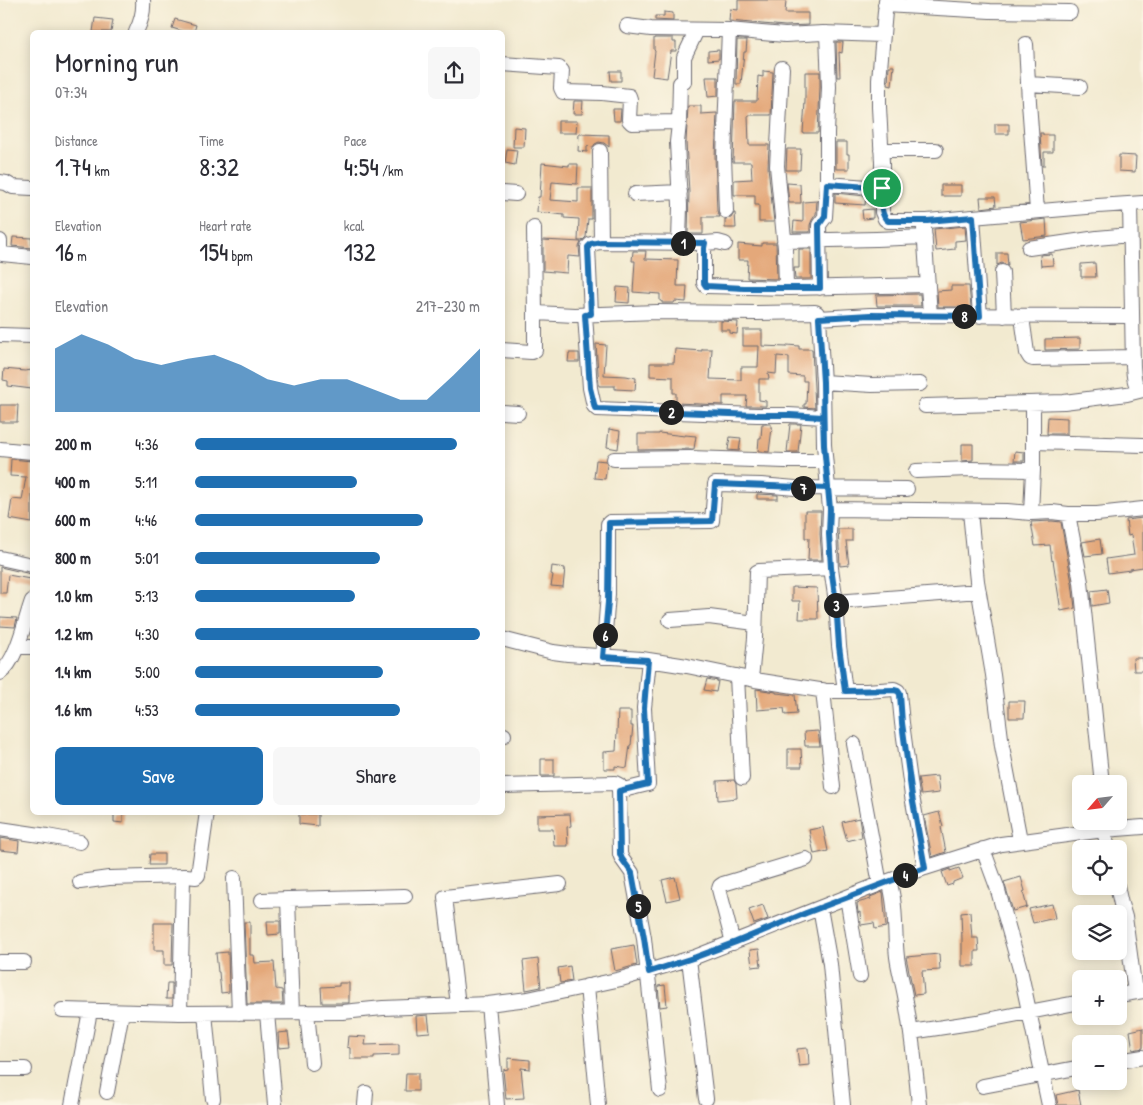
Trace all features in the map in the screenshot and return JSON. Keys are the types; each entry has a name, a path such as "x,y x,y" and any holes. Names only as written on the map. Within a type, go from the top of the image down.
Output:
{"street":[{"path":"137,30 143,9 142,0"},
{"path":"1070,12 917,8 885,3 879,98 882,150 882,212 888,221 924,221 1136,204 1130,235 1133,357 1135,383 1139,389 1143,390"},
{"path":"627,26 651,29 729,30 785,35 827,33 882,35"},
{"path":"679,242 678,142 684,56 698,30"},
{"path":"726,211 724,156 729,30"},
{"path":"820,288 819,225 825,216 830,87 827,33"},
{"path":"1026,44 1037,211"},
{"path":"505,64 560,68 562,71 561,88 563,92 629,96 629,120 632,124 676,122 679,124"},
{"path":"782,68 777,166 786,288"},
{"path":"1028,84 1080,87"},
{"path":"882,150 936,150"},
{"path":"600,151 601,242"},
{"path":"0,182 13,187 30,188"},
{"path":"827,184 882,188"},
{"path":"635,194 680,192"},
{"path":"973,217 980,316"},
{"path":"924,221 930,315"},
{"path":"505,350 531,352 535,350 534,228"},
{"path":"1029,248 1130,235"},
{"path":"784,241 876,240 925,236"},
{"path":"0,241 0,251 2,254 30,257"},
{"path":"725,244 718,242 601,242 591,244 588,247 590,388 594,406 597,409 823,417"},
{"path":"705,243 704,283 706,286 820,288 928,285"},
{"path":"1002,272 1004,316"},
{"path":"535,315 537,313 657,312 757,314 815,312 818,315 823,382 825,461 830,509 831,568 845,691"},
{"path":"819,318 870,315 1132,316"},
{"path":"1022,316 1027,353 1030,358 1133,357"},
{"path":"0,335 30,336"},
{"path":"823,382 872,385 920,384"},
{"path":"925,406 1064,402 1127,394 1143,390"},
{"path":"1031,513 1033,403"},
{"path":"505,412 518,413"},
{"path":"1033,442 1143,445"},
{"path":"0,449 30,452"},
{"path":"614,459 690,458 785,462 825,461"},
{"path":"916,471 969,469 1033,470"},
{"path":"603,657 608,602 609,523 712,521 715,484 907,489"},
{"path":"830,509 1007,511 1068,514 1097,514 1143,509"},
{"path":"970,512 979,591 993,675 1002,746 1020,840"},
{"path":"1068,514 1081,582 1101,775"},
{"path":"0,558 30,564"},
{"path":"751,679 758,571 831,568"},
{"path":"836,602 979,591"},
{"path":"0,673 9,663 17,647 30,607"},
{"path":"670,620 709,617 755,623"},
{"path":"505,640 553,652 648,660 823,690 898,691 900,694 911,787 925,868"},
{"path":"17,647 30,647"},
{"path":"619,791 648,784 644,708 648,660"},
{"path":"737,676 742,778"},
{"path":"823,690 833,787"},
{"path":"854,744 884,883 893,894 897,958 911,1032 919,1105"},
{"path":"505,786 615,783 619,785 620,854 632,873 644,938 660,1090"},
{"path":"80,882 109,878 196,877 198,875 207,815"},
{"path":"1128,826 1143,826"},
{"path":"0,830 80,842"},
{"path":"62,1010 180,1013 343,1012 384,1008 488,1004 528,999 622,979 689,959 884,883 983,849 1020,840 1066,836 1088,830"},
{"path":"983,849 1020,969 1049,1105"},
{"path":"734,943 719,889 720,886 806,859"},
{"path":"180,1013 184,876"},
{"path":"234,878 239,1013"},
{"path":"458,1005 445,896 560,884"},
{"path":"1119,895 1125,917 1139,991"},
{"path":"262,900 405,896"},
{"path":"847,897 860,976"},
{"path":"288,899 292,1012"},
{"path":"820,908 830,964 843,1105"},
{"path":"689,959 706,1099"},
{"path":"0,962 24,962"},
{"path":"587,986 598,1105"},
{"path":"488,1004 497,1105"},
{"path":"911,1032 977,1022 1072,1004"},
{"path":"72,1105 90,1011"},
{"path":"106,1092 122,1012"},
{"path":"267,1012 275,1105"},
{"path":"307,1012 312,1063"},
{"path":"205,1013 213,1098"},
{"path":"1127,1060 1143,1057"},
{"path":"0,1069 25,1069"},
{"path":"983,1086 1072,1069"}],"building":[{"path":"738,0 786,0 785,13 808,13 808,25 785,26 729,21 730,9 738,10"},
{"path":"664,12 673,13 673,21 655,20 655,16 664,16"},
{"path":"95,18 113,20 111,30 93,30"},
{"path":"175,19 196,25 195,30 172,28"},
{"path":"654,38 673,38 673,42 676,42 676,51 671,51 667,78 652,76 655,51"},
{"path":"737,40 747,40 741,84 736,84"},
{"path":"836,42 843,42 842,53 839,52 840,77 837,77"},
{"path":"719,50 719,59 708,60 708,51"},
{"path":"889,66 894,66 892,86 888,85"},
{"path":"610,71 621,71 621,81 611,81"},
{"path":"763,71 773,72 771,115 748,115 749,145 769,145 768,167 774,222 759,222 759,205 755,205 755,195 734,195 734,180 752,179 751,162 733,162 735,101 757,101 758,76 763,77"},
{"path":"805,72 820,72 818,133 803,133"},
{"path":"706,77 718,77 718,96 708,97"},
{"path":"574,101 583,101 582,114 573,114"},
{"path":"688,106 701,106 701,114 717,113 715,156 717,211 720,217 703,217 703,234 688,234 689,192 686,142"},
{"path":"613,109 621,109 620,121 614,121"},
{"path":"558,121 577,121 576,133 558,133"},
{"path":"995,124 1009,124 1009,134 995,134"},
{"path":"514,127 525,128 524,147 513,147"},
{"path":"1040,133 1043,133 1043,135 1053,135 1053,152 1044,152 1044,166 1042,166"},
{"path":"579,134 609,135 609,147 599,142 593,147 587,146 587,152 578,151"},
{"path":"836,142 847,142 849,169 836,169"},
{"path":"507,149 517,150 515,165 505,163"},
{"path":"787,149 801,149 800,170 786,170"},
{"path":"1119,155 1136,156 1135,172 1119,171"},
{"path":"542,163 569,166 569,164 578,164 577,184 552,182 550,200 578,202 578,188 592,188 592,219 588,219 586,237 582,241 578,241 579,219 537,212"},
{"path":"787,183 800,184 801,203 789,203"},
{"path":"941,185 961,185 961,196 941,196"},
{"path":"835,193 866,196 865,205 835,203"},
{"path":"980,197 995,197 996,206 981,208"},
{"path":"817,201 816,214 810,225 810,232 793,232 794,221 803,222 803,202"},
{"path":"873,209 873,218 863,219 862,210"},
{"path":"734,213 736,228 725,228 725,219 731,218"},
{"path":"1046,219 1047,236 1023,239 1020,222"},
{"path":"965,226 966,240 955,241 955,249 936,251 934,229"},
{"path":"13,237 30,238 30,248 12,246"},
{"path":"543,240 581,242 579,247 580,257 568,256 567,273 543,271"},
{"path":"762,243 776,243 777,279 747,278 748,260 738,260 738,244 762,246"},
{"path":"799,249 811,249 811,279 795,279 794,268 799,268"},
{"path":"633,251 646,251 645,259 678,260 677,286 687,286 686,302 662,303 660,301 660,294 633,292 635,261 632,261"},
{"path":"997,253 1007,253 1008,266 1002,263 997,265"},
{"path":"1052,254 1053,265 1041,266 1040,255"},
{"path":"1095,263 1096,277 1081,277 1081,264"},
{"path":"951,286 969,286 971,307 938,307 937,291 951,290"},
{"path":"617,287 630,288 629,303 616,302"},
{"path":"920,294 921,306 877,306 876,295"},
{"path":"721,321 738,322 737,334 730,333 730,330 721,330"},
{"path":"743,330 762,330 762,346 787,347 787,345 799,346 799,349 812,349 815,408 804,407 804,404 806,404 807,381 803,381 803,376 789,375 789,357 777,356 776,374 768,373 769,379 759,379 759,400 766,401 766,406 746,406 747,396 723,396 723,405 676,403 676,393 673,393 673,377 650,376 650,363 674,363 675,349 702,351 702,349 712,349 710,379 741,380 741,367 758,367 759,346 743,346"},
{"path":"1080,338 1080,349 1045,350 1045,339"},
{"path":"596,344 606,345 604,375 636,378 635,390 615,389 615,386 599,386"},
{"path":"569,353 579,353 579,362 568,362"},
{"path":"4,369 30,370 30,389 8,386 8,381 3,380"},
{"path":"0,405 18,405 17,422 0,422"},
{"path":"1048,417 1067,418 1067,434 1047,434"},
{"path":"762,424 771,424 772,428 769,452 758,451"},
{"path":"790,424 801,424 798,452 787,452"},
{"path":"609,429 620,431 618,449 607,447"},
{"path":"659,433 696,436 694,449 638,450 638,434"},
{"path":"730,437 741,438 739,451 728,450"},
{"path":"962,444 973,444 973,460 962,461"},
{"path":"1015,451 1024,452 1024,461 1014,461"},
{"path":"11,459 30,461 30,523 9,519 12,499 22,500 26,477 10,476"},
{"path":"596,460 606,461 605,479 594,478"},
{"path":"757,494 778,495 778,499 757,499"},
{"path":"805,511 821,511 822,560 808,560 809,538 805,538"},
{"path":"1143,518 1143,567 1108,573 1106,559 1134,555 1131,535 1128,536 1126,520"},
{"path":"1031,522 1061,522 1075,608 1061,611 1050,545 1035,546"},
{"path":"838,529 852,529 852,541 846,541 849,565 840,566"},
{"path":"1100,539 1102,554 1085,556 1082,542"},
{"path":"552,566 565,568 563,587 551,586"},
{"path":"0,567 30,574 30,579 8,575 6,593 0,593"},
{"path":"792,587 817,588 818,619 799,619 800,601 792,601"},
{"path":"1107,589 1109,603 1092,606 1091,591"},
{"path":"0,617 17,618 15,627 0,626"},
{"path":"1133,658 1143,658 1143,671 1134,671"},
{"path":"707,679 718,681 716,692 704,690"},
{"path":"756,689 795,695 797,714 785,715 784,708 757,710"},
{"path":"1009,701 1025,701 1024,718 1009,718"},
{"path":"618,711 631,711 631,726 633,726 627,768 615,766 615,769 604,769 604,752 616,751"},
{"path":"818,731 820,746 805,746 804,732"},
{"path":"788,749 801,749 802,767 788,767"},
{"path":"541,759 554,759 554,776 541,776"},
{"path":"937,776 939,793 921,795 918,778"},
{"path":"734,780 737,798 718,800 717,781"},
{"path":"939,812 943,826 941,827 946,852 932,857 924,816"},
{"path":"570,814 571,826 567,827 568,846 554,846 553,829 537,829 537,815"},
{"path":"114,815 123,815 123,823 114,822"},
{"path":"299,815 318,815 318,826 299,824"},
{"path":"859,818 862,837 847,841 842,822"},
{"path":"823,827 828,851 814,854 809,830"},
{"path":"0,838 19,841 18,852 0,850"},
{"path":"150,854 164,854 164,865 149,865"},
{"path":"959,868 963,878 947,886 942,872"},
{"path":"675,877 680,898 667,901 662,880"},
{"path":"1021,877 1027,907 1013,911 1004,882"},
{"path":"883,892 886,927 875,929 874,923 861,925 857,903 871,899 870,897"},
{"path":"1052,904 1055,918 1033,923 1029,909"},
{"path":"763,905 768,919 754,924 749,910"},
{"path":"970,912 972,938 978,938 979,951 975,951 975,966 962,966 961,913"},
{"path":"267,921 280,921 280,934 268,935"},
{"path":"244,922 250,922 250,955 254,955 255,963 274,962 276,989 282,990 283,1004 247,1004"},
{"path":"154,923 173,923 172,965 164,965 164,950 154,950"},
{"path":"634,945 637,965 615,971 611,949"},
{"path":"759,949 761,966 752,967 750,950"},
{"path":"228,952 229,992 221,993 216,953"},
{"path":"939,954 940,970 922,971 924,994 914,995 906,957"},
{"path":"538,959 541,987 526,990 523,961"},
{"path":"570,966 572,981 560,983 558,968"},
{"path":"167,983 172,983 172,999 166,999"},
{"path":"339,983 349,983 349,1003 322,1003 321,987 339,986"},
{"path":"665,985 667,1006 660,1007 658,986"},
{"path":"428,1015 430,1032 417,1033 416,1016"},
{"path":"1143,1028 1143,1048 1133,1050 1130,1031"},
{"path":"288,1032 290,1047 279,1048 278,1033"},
{"path":"348,1036 366,1037 365,1045 399,1044 399,1055 374,1056 374,1059 350,1059 350,1048 347,1047"},
{"path":"808,1048 809,1065 799,1066 797,1049"},
{"path":"508,1058 530,1060 530,1069 521,1068 524,1098 506,1099 503,1070 508,1069"},
{"path":"406,1073 418,1073 418,1091 405,1091"},
{"path":"1078,1090 1081,1105 1058,1105 1056,1095"}],"route":[{"path":"882,188 827,184 825,216 819,225 820,288 706,286 704,284 705,243 601,242 588,246 591,314 585,315 590,388 595,408 646,412 823,417 830,509 831,568 845,691 894,690 900,694 912,796 925,868 880,884 736,942 649,972 632,873 620,854 619,791 648,784 644,708 648,660 603,657 608,602 609,523 712,521 715,484 828,488 824,445 823,417 824,406 819,318 870,315 980,316 973,217 927,221 888,221 882,212 882,188"}]}
